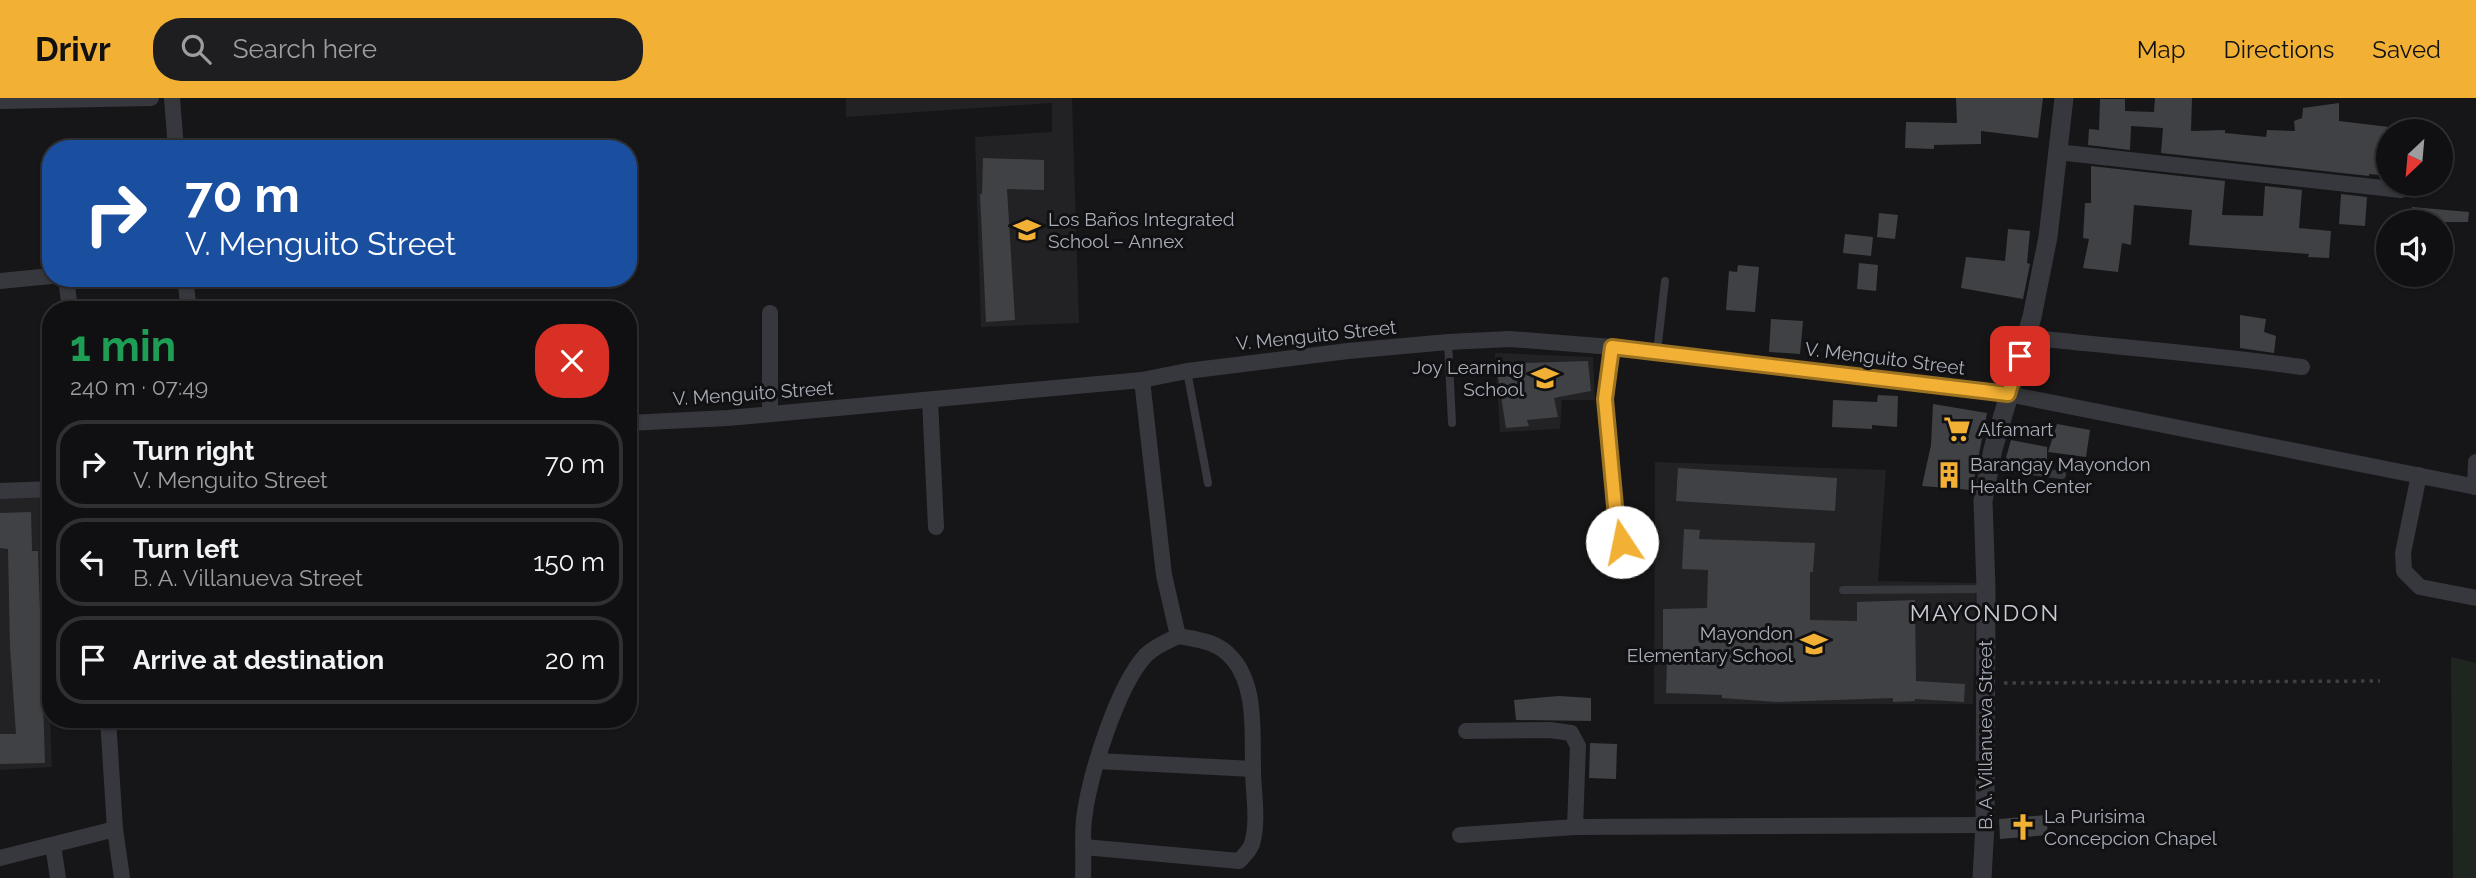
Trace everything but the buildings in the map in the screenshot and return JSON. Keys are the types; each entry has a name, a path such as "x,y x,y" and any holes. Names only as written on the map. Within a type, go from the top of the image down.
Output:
{"street":[{"path":"0,101 151,98"},
{"path":"173,98 175,140"},
{"name":"B. A. Villanueva Street","path":"1982,878 1985,825 1986,589 1983,501 2008,394 2032,317 2048,237 2064,98"},
{"path":"2057,152 2376,187"},
{"path":"0,281 42,276"},
{"path":"770,313 771,414"},
{"path":"2025,337 2153,352 2224,356 2302,367"},
{"name":"V. Menguito Street","path":"637,422 771,414 1142,380 1187,371 1448,342 1510,339 1612,347 2008,394 2475,487"},
{"path":"1142,380 1164,575 1178,636"},
{"path":"930,400 936,527"},
{"path":"2475,487 2476,462"},
{"path":"2419,474 2403,554 2404,571 2420,587 2476,598"},
{"path":"0,492 42,490"},
{"path":"1083,878 1084,822 1097,761 1134,670 1148,653 1178,636 1219,645 1240,670 1247,690 1252,720 1256,815 1251,844 1239,861 1084,847"},
{"path":"109,728 115,829 122,878"},
{"path":"1466,731 1550,730 1571,733 1578,746 1575,827"},
{"path":"1097,761 1253,769"},
{"path":"1460,835 1575,827 1985,825"},
{"path":"0,858 115,829"},
{"path":"53,845 58,878"},
{"path":"1220,878 1224,861"}],"lane":[{"path":"1657,352 1665,281"},
{"path":"1448,342 1452,423"},
{"path":"1612,347 1605,399 1616,517 1627,567"},
{"path":"1187,371 1208,483"},
{"path":"1990,466 2062,475"},
{"path":"1843,590 1986,589"}],"path":[{"path":"1985,683 2380,681"}],"shaded area":[{"name":"Los Baños Integrated School – Annex","path":"846,98 1072,98 1079,323 981,327 975,137 1052,132 1052,103 846,117"},
{"name":"Joy Learning School","path":"1495,353 1593,357 1595,400 1562,400 1560,429 1500,432"},
{"name":"Mayondon Elementary School","path":"1655,462 1886,470 1878,581 1976,583 1973,704 1654,704"},
{"path":"41,490 42,728 50,728 52,767 0,770 0,491"},
{"path":"2451,657 2476,663 2476,878 2453,878"}],"place":[{"name":"Los Baños Integrated School – Annex","path":"1027,230"},
{"name":"Joy Learning School","path":"1545,378"},
{"name":"Alfamart","path":"1957,429"},
{"name":"Barangay Mayondon Health Center","path":"1949,475"},
{"name":"Mayondon Elementary School","path":"1814,644"},
{"name":"La Purisima Concepcion Chapel","path":"2023,827"}],"district":[{"name":"MAYONDON","path":"1985,612"}],"route":[{"path":"1622,542 1616,517 1605,399 1612,347 2008,394 2020,356"}]}
